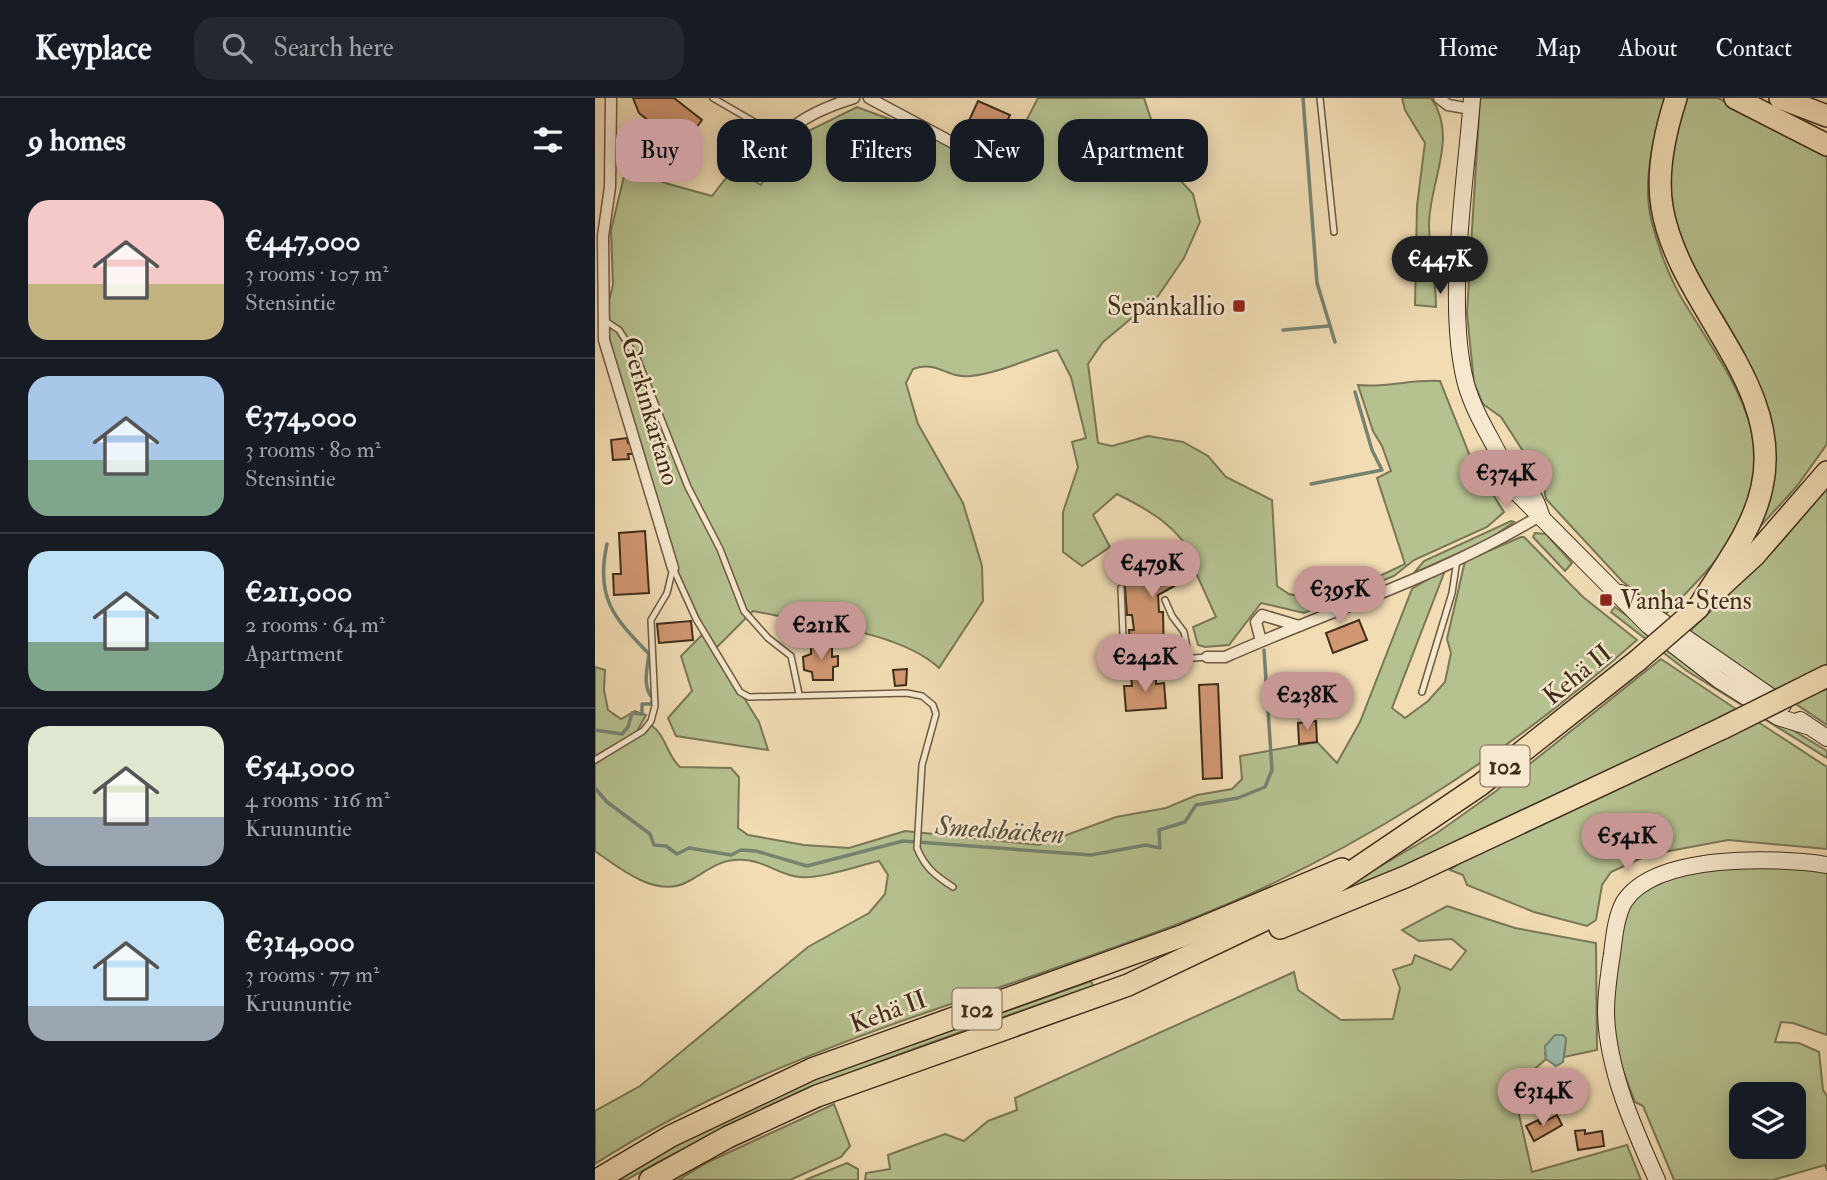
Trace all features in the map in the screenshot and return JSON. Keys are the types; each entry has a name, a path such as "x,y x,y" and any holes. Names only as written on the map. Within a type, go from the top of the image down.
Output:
{"highway":[{"path":"1676,98 1663,153 1662,207 1679,260 1745,380 1764,442 1763,483 1759,502 1744,533 1698,608"},
{"path":"1735,98 1827,145"},
{"path":"1780,98 1827,116"},
{"name":"Kehä II","path":"650,1180 728,1137 817,1096 1128,985 1319,894 1480,785 1637,662 1754,556 1827,472"},
{"path":"1128,985 1193,965 1405,877 1819,680"},
{"name":"Kehä II","path":"597,1180 671,1136 812,1069 1182,936 1309,881 1367,860"}],"main road":[{"path":"1471,104 1459,273 1461,356 1473,406 1514,490 1525,504 1541,515 1612,588 1631,611 1719,680 1778,717 1807,726 1827,738"},
{"path":"1657,1180 1615,1067 1607,1025 1613,941 1624,902 1653,877 1706,865 1780,860 1827,865"}],"street":[{"name":"Gerkinkartano","path":"611,98 610,187 603,236 607,352 673,568"},
{"path":"802,119 826,107 854,98"},
{"path":"869,98 950,141"},
{"path":"1439,98 1448,105 1471,104"},
{"path":"1207,657 1225,657 1457,560 1508,537 1541,515"},
{"path":"1261,641 1256,622 1262,615 1299,626"}],"lane":[{"path":"713,98 749,119"},
{"path":"1320,98 1334,232"},
{"path":"604,320 619,330 637,358 688,487 720,548 744,611 768,638 792,656 799,694"},
{"path":"1422,692 1452,593 1457,560"},
{"path":"673,568 696,619 740,692 749,697 907,693 922,696 933,705 936,714 922,765 917,848 934,875 953,887"},
{"path":"595,760 643,731 650,721 656,706 650,620 667,593 673,568"},
{"path":"1121,588 1124,659 1128,663 1207,657"},
{"path":"1165,600 1172,616 1184,632 1189,659"}],"green space":[{"path":"1038,98 1144,98 1151,119 1058,119 1058,182 1182,182 1193,194 1200,222 1184,258 1158,296 1103,342 1088,364 1098,443 1112,446 1148,436 1183,442 1208,456 1226,477 1272,500 1277,586 1289,594 1325,602 1405,564 1377,478 1391,471 1373,431 1358,385 1440,381 1472,461 1504,512 1487,527 1414,560 1394,576 1304,613 1261,603 1229,645 1205,647 1198,645 1193,627 1216,617 1192,564 1196,562 1181,539 1163,521 1117,494 1093,515 1110,547 1082,566 1063,552 1063,512 1078,467 1072,442 1086,438 1071,377 1057,350 1003,369 971,376 955,375 930,367 913,369 906,383 918,424 963,503 982,566 983,601 939,668 922,655 877,637 753,611 714,650 759,722 768,750 676,736 668,718 692,691 681,656 704,633 673,568 604,320 613,285 611,230 623,182 663,182 712,196 723,182 756,182 761,185 763,182 812,182 812,129 826,122 826,182 936,182 936,136 950,141 950,182 1044,182 1044,119 1027,119"},
{"path":"1402,98 1431,98 1439,113 1442,128 1441,160 1429,225 1436,307 1415,305 1417,206 1425,143 1405,110"},
{"path":"1480,98 1665,98 1648,176 1652,223 1664,261 1677,289 1731,380 1744,408 1753,437 1756,467 1751,498 1730,542 1665,615 1622,581 1546,499 1543,482 1501,417 1483,404 1474,383 1467,313"},
{"path":"1686,98 1718,98 1827,154 1827,444 1797,486 1747,541 1770,450 1697,283 1670,206 1670,171 1674,140"},
{"path":"857,107 889,119 833,119"},
{"path":"1827,488 1827,665 1807,675 1816,693 1827,689 1827,725 1689,632 1781,542"},
{"path":"1511,521 1514,522 1488,540 1414,573 1424,561"},
{"path":"1535,533 1546,534 1572,563 1565,571 1533,537"},
{"path":"1521,537 1583,597 1637,640 1533,725 1479,764 1364,836 1244,897 1108,950 808,1056 664,1123 595,1164 595,1111 640,1086 808,947 869,913 885,894 888,875 879,861 828,874 800,877 753,861 736,860 721,863 687,882 663,887 650,884 626,872 595,851 595,764 651,725 660,734 680,767 731,768 739,777 738,828 748,835 804,845 849,848 905,831 1039,845 1116,817 1166,808 1197,795 1232,789 1242,779 1240,756 1317,742 1337,763 1360,722 1412,589 1446,568 1392,708 1405,718 1428,701 1445,682 1451,653 1447,639 1465,561"},
{"path":"1615,607 1737,696 1827,751 1827,758 1687,671 1611,612"},
{"path":"1661,659 1736,709 1510,821 1319,902 1437,833 1496,791"},
{"path":"595,667 605,670 604,690 608,710 621,719 635,711 646,715 636,733 595,756"},
{"path":"1758,722 1827,767 1827,849 1728,840 1648,855 1611,872 1602,885 1596,920 1587,926 1534,912 1467,885 1463,875 1450,870 1475,852"},
{"path":"1752,865 1827,870 1827,1035 1793,1023 1781,1022 1775,1042 1799,1043 1819,1052 1823,1090 1827,1096 1827,1171 1825,1165 1773,1180 1674,1180 1643,1106 1635,1102 1617,1051 1613,1030 1614,970 1621,931 1633,900 1642,890 1665,879"},
{"path":"1447,906 1515,928 1596,943 1597,1050 1564,1057 1566,1039 1545,1053 1546,1059 1513,1088 1532,1172 1627,1145 1641,1180 865,1180 866,1173 890,1169 888,1155 945,1134 964,1141 988,1121 1017,1110 1015,1098 1294,972 1298,990 1341,1020 1393,1019 1400,988 1393,970 1412,964 1415,955 1451,970 1466,951 1452,939 1419,941 1402,930"},
{"path":"1091,981 1093,986 973,1027 797,1095 682,1149 626,1180 615,1180 686,1139 806,1082"},
{"path":"834,1104 850,1146 841,1157 790,1180 678,1180 708,1162"},
{"path":"847,1163 858,1169 858,1180 805,1180"}],"shaded area":[{"path":"1555,1035 1563,1035 1566,1039 1563,1062 1556,1066 1546,1059 1545,1046"}],"building":[{"path":"633,98 674,98 701,119 646,119 639,113"},
{"path":"978,101 1010,115 1008,119 970,119"},
{"path":"627,438 628,443 632,443 633,454 628,454 629,459 613,460 611,440"},
{"path":"645,531 649,593 614,595 613,574 621,574 619,533"},
{"path":"1189,548 1196,562 1192,564 1196,574 1158,595 1159,612 1163,612 1164,657 1132,659 1129,630 1134,630 1132,615 1127,615 1125,587 1118,572 1139,561 1142,568"},
{"path":"1359,620 1367,640 1333,653 1326,633"},
{"path":"691,621 693,640 659,643 657,624"},
{"path":"832,644 832,657 838,656 838,666 833,667 833,680 813,680 812,672 804,670 803,657 811,654 811,645"},
{"path":"907,669 906,685 895,686 893,670"},
{"path":"1156,675 1156,684 1164,683 1166,708 1126,711 1124,686 1132,686 1131,676"},
{"path":"1218,684 1222,778 1203,779 1199,685"},
{"path":"1316,721 1317,742 1299,744 1298,723"},
{"path":"1556,1086 1557,1090 1566,1087 1571,1104 1550,1110 1544,1090"},
{"path":"1557,1115 1562,1125 1534,1141 1526,1126 1538,1120 1540,1124"},
{"path":"1585,1130 1585,1134 1602,1131 1604,1146 1578,1150 1575,1131"}],"waterway":[{"path":"1303,98 1317,283 1335,342"},
{"path":"1283,330 1329,326"},
{"path":"1311,484 1382,470 1372,450 1355,392"},
{"path":"595,730 622,734 628,727 632,713 642,714 642,704 651,704 653,699 646,683 649,654 617,618 606,593 604,563 607,544"},
{"name":"Smedsbäcken","path":"595,788 607,802 650,834 654,845 666,846 677,854 689,848 731,855 741,850 756,851 807,866 903,841 1091,855 1146,845 1160,848 1159,830 1185,822 1196,805 1238,798 1265,787 1272,770 1264,650"}],"place":[{"name":"Sepänkallio","path":"1239,306"},
{"name":"Vanha-Stens","path":"1606,600"}]}
